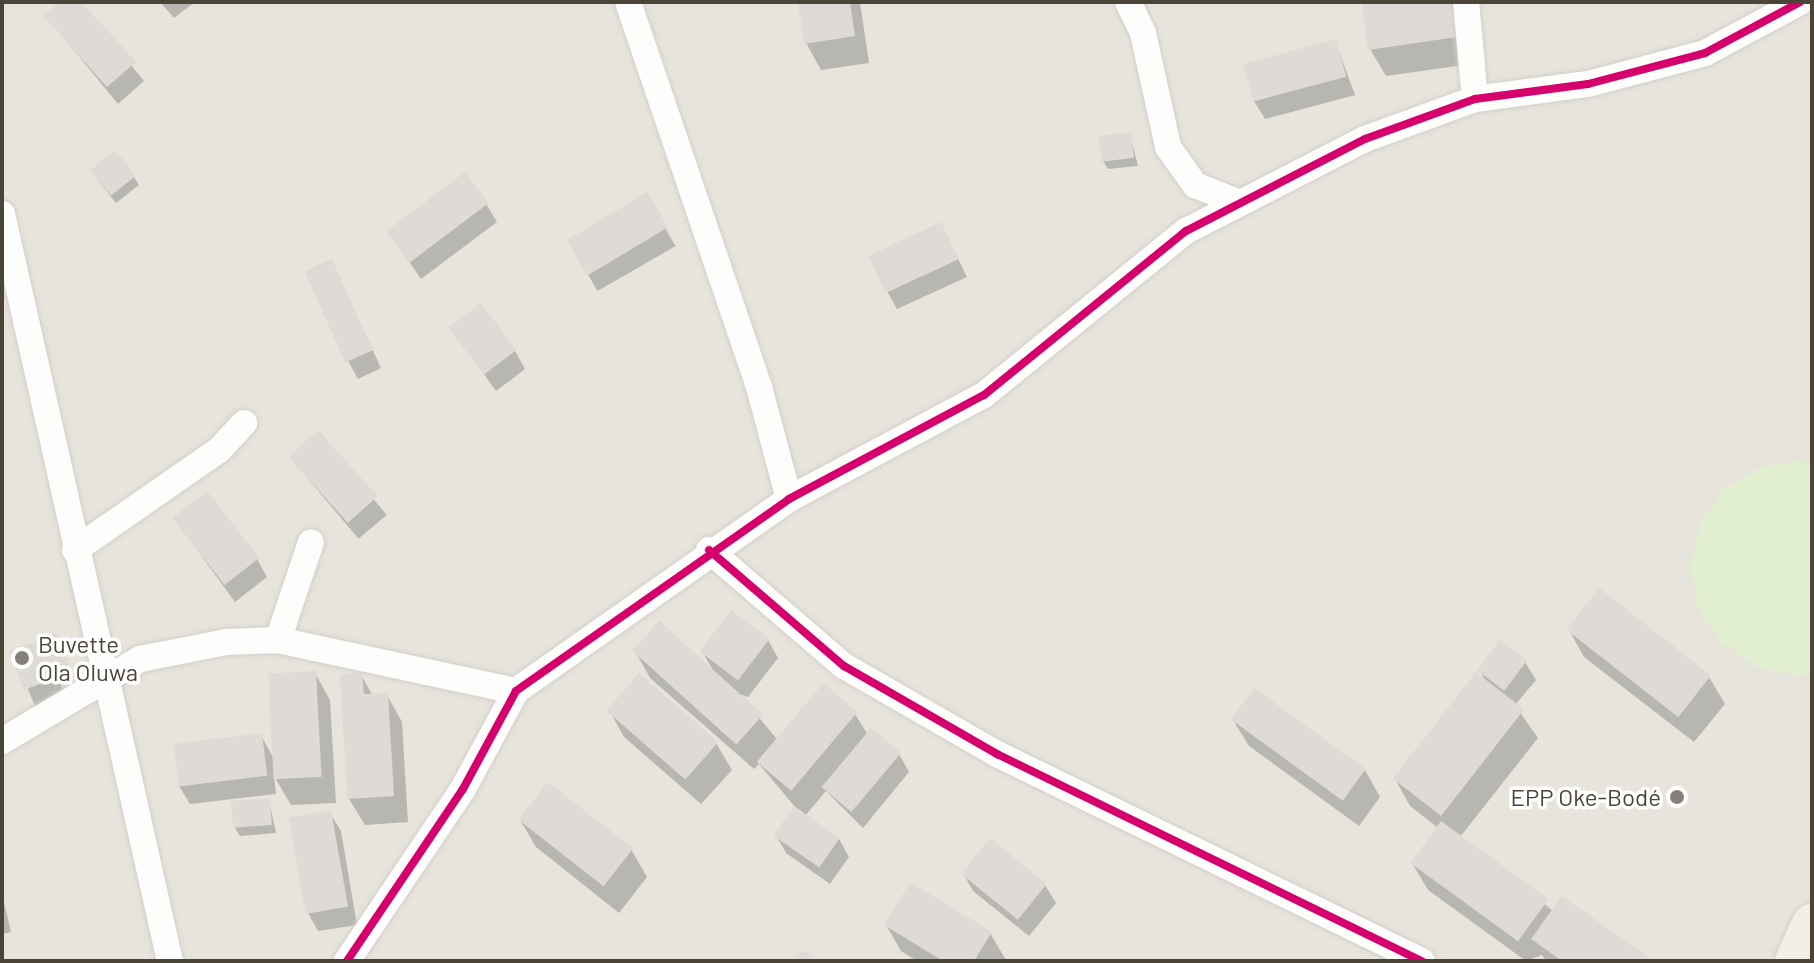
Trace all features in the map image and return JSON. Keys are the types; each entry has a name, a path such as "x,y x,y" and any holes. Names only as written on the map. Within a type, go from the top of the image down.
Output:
{"main road":[{"path":"1795,961 1812,924"}],"street":[{"path":"628,2 759,387 789,499"},
{"path":"1128,2 1143,33 1159,124 1195,185 1240,203"},
{"path":"1466,2 1475,99"},
{"path":"347,961 463,789 516,691 709,550 789,499 984,395 1186,231 1365,139 1475,99 1588,84 1705,53 1800,2"},
{"path":"1186,231 1195,185"},
{"path":"2,214 75,550 170,961"},
{"path":"75,550 219,450 244,423"},
{"path":"278,640 311,542"},
{"path":"709,550 844,666 997,754 1422,961"},
{"path":"2,741 167,651 278,640 516,691"}],"shaded area":[{"path":"2,2 1812,2 1812,961 2,961"}],"green space":[{"path":"1800,461 1812,464 1812,673 1798,676 1756,667 1722,643 1698,608 1691,567 1699,526 1723,491 1758,468"}],"building":[{"path":"59,2 82,2 136,62 107,87 43,16"},
{"path":"798,2 850,2 855,36 804,44"},
{"path":"1361,2 1452,2 1457,37 1368,50"},
{"path":"1336,39 1346,77 1253,102 1243,64"},
{"path":"1131,132 1134,158 1101,162 1098,136"},
{"path":"115,150 136,176 111,196 90,170"},
{"path":"465,172 488,203 409,263 386,232"},
{"path":"647,192 668,227 588,276 566,240"},
{"path":"941,222 958,259 886,293 868,256"},
{"path":"332,259 373,350 345,363 305,271"},
{"path":"481,303 517,350 484,375 448,328"},
{"path":"318,430 378,496 348,523 288,457"},
{"path":"207,491 259,558 225,585 172,518"},
{"path":"1599,588 1711,675 1678,717 1566,630"},
{"path":"731,610 769,639 738,680 700,652"},
{"path":"659,621 763,715 736,744 632,651"},
{"path":"57,633 78,688 64,694 58,677 24,690 9,651"},
{"path":"1500,640 1527,660 1504,691 1477,670"},
{"path":"316,671 322,777 274,779 268,674"},
{"path":"1476,672 1524,710 1441,816 1393,778"},
{"path":"362,673 364,694 388,693 394,796 347,799 340,674"},
{"path":"639,673 718,742 685,780 606,711"},
{"path":"823,683 857,712 791,791 757,762"},
{"path":"1254,688 1366,769 1343,801 1231,720"},
{"path":"871,728 901,753 851,812 822,787"},
{"path":"262,733 267,776 179,787 174,744"},
{"path":"548,782 633,848 604,886 518,820"},
{"path":"270,798 272,825 233,828 231,801"},
{"path":"794,806 840,838 819,868 773,835"},
{"path":"331,810 348,907 306,914 289,817"},
{"path":"1441,821 1549,899 1518,941 1410,863"},
{"path":"990,838 1047,884 1018,920 961,874"},
{"path":"910,882 992,932 974,961 943,961 884,925"},
{"path":"1562,896 1654,961 1562,961 1531,939"},
{"path":"803,950 816,961 794,961"}],"cycle path":[{"path":"347,961 463,789 516,691 789,499 984,395 1186,231 1365,139 1475,99 1588,84 1705,53 1800,2"},
{"path":"709,550 844,666 997,754 1422,961"}],"place":[{"name":"Buvette Ola Oluwa","path":"22,658"},
{"name":"EPP Oke-Bodé","path":"1677,797"}]}
